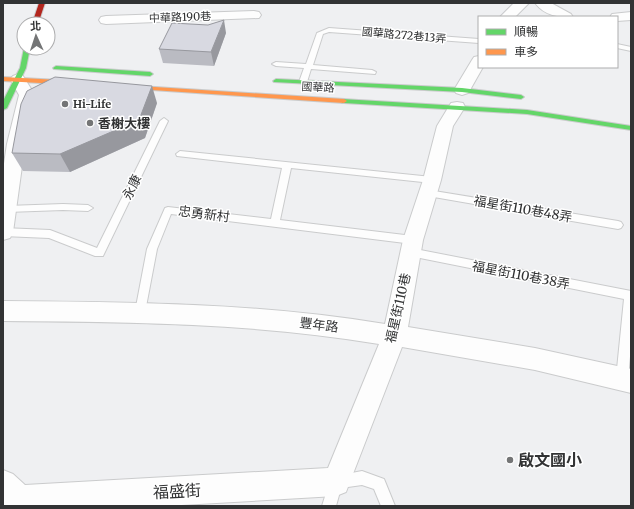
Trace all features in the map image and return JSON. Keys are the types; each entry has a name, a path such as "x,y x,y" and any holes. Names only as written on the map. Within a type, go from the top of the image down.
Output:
{"main road":[{"path":"38,16 42,3"},
{"path":"3,108 24,56"},
{"path":"44,68 157,74"},
{"path":"17,72 87,84"},
{"name":"國華路","path":"264,80 303,82 459,99 527,112 631,128"},
{"name":"國華路","path":"117,86 459,99 533,99"}],"street":[{"path":"190,17 198,3"},
{"path":"508,16 522,3"},
{"path":"542,3 553,11 564,16"},
{"name":"中華路190巷","path":"106,20 254,15"},
{"path":"618,17 631,16"},
{"name":"福星街110巷","path":"332,494 394,337 412,246 430,186 445,126 478,62"},
{"path":"3,232 16,144 27,95 17,72"},
{"name":"豐年路","path":"3,311 140,312 290,322 348,328 394,337 535,359 627,380"},
{"name":"福盛街","path":"14,497 332,494"}],"lane":[{"name":"國華路272巷13弄","path":"308,67 320,33 329,30 478,41"},
{"path":"618,46 631,49"},
{"path":"276,64 372,72"},
{"path":"303,82 308,67"},
{"name":"永康","path":"3,232 50,234 99,254 164,121"},
{"path":"180,154 287,165 430,186"},
{"path":"275,222 287,165"},
{"name":"福星街110巷48弄","path":"430,186 618,225"},
{"path":"7,209 63,207 88,208"},
{"name":"忠勇新村","path":"140,312 152,249 168,210 275,222 412,246"},
{"name":"福星街110巷38弄","path":"412,246 631,296"},
{"path":"627,380 631,296"},
{"path":"332,494 362,478 379,484 388,506"}],"building":[{"path":"224,20 211,52 159,49 172,23 208,25"},
{"name":"香榭大樓","path":"55,77 152,86 139,120 60,154 12,153 21,104 27,91"}],"traffic: fast":[{"path":"3,108 23,68 25,56"},
{"path":"56,68 150,74"},
{"path":"276,81 462,90 521,97"},
{"path":"344,101 527,112 631,128"}],"traffic: slow":[{"path":"3,79 78,83"},
{"path":"124,87 344,101"}],"traffic: jam":[{"path":"38,16 42,3"}],"place":[{"name":"Hi-Life","path":"65,104"},
{"name":"香榭大樓","path":"90,123"},
{"name":"啟文國小","path":"510,460"}]}
